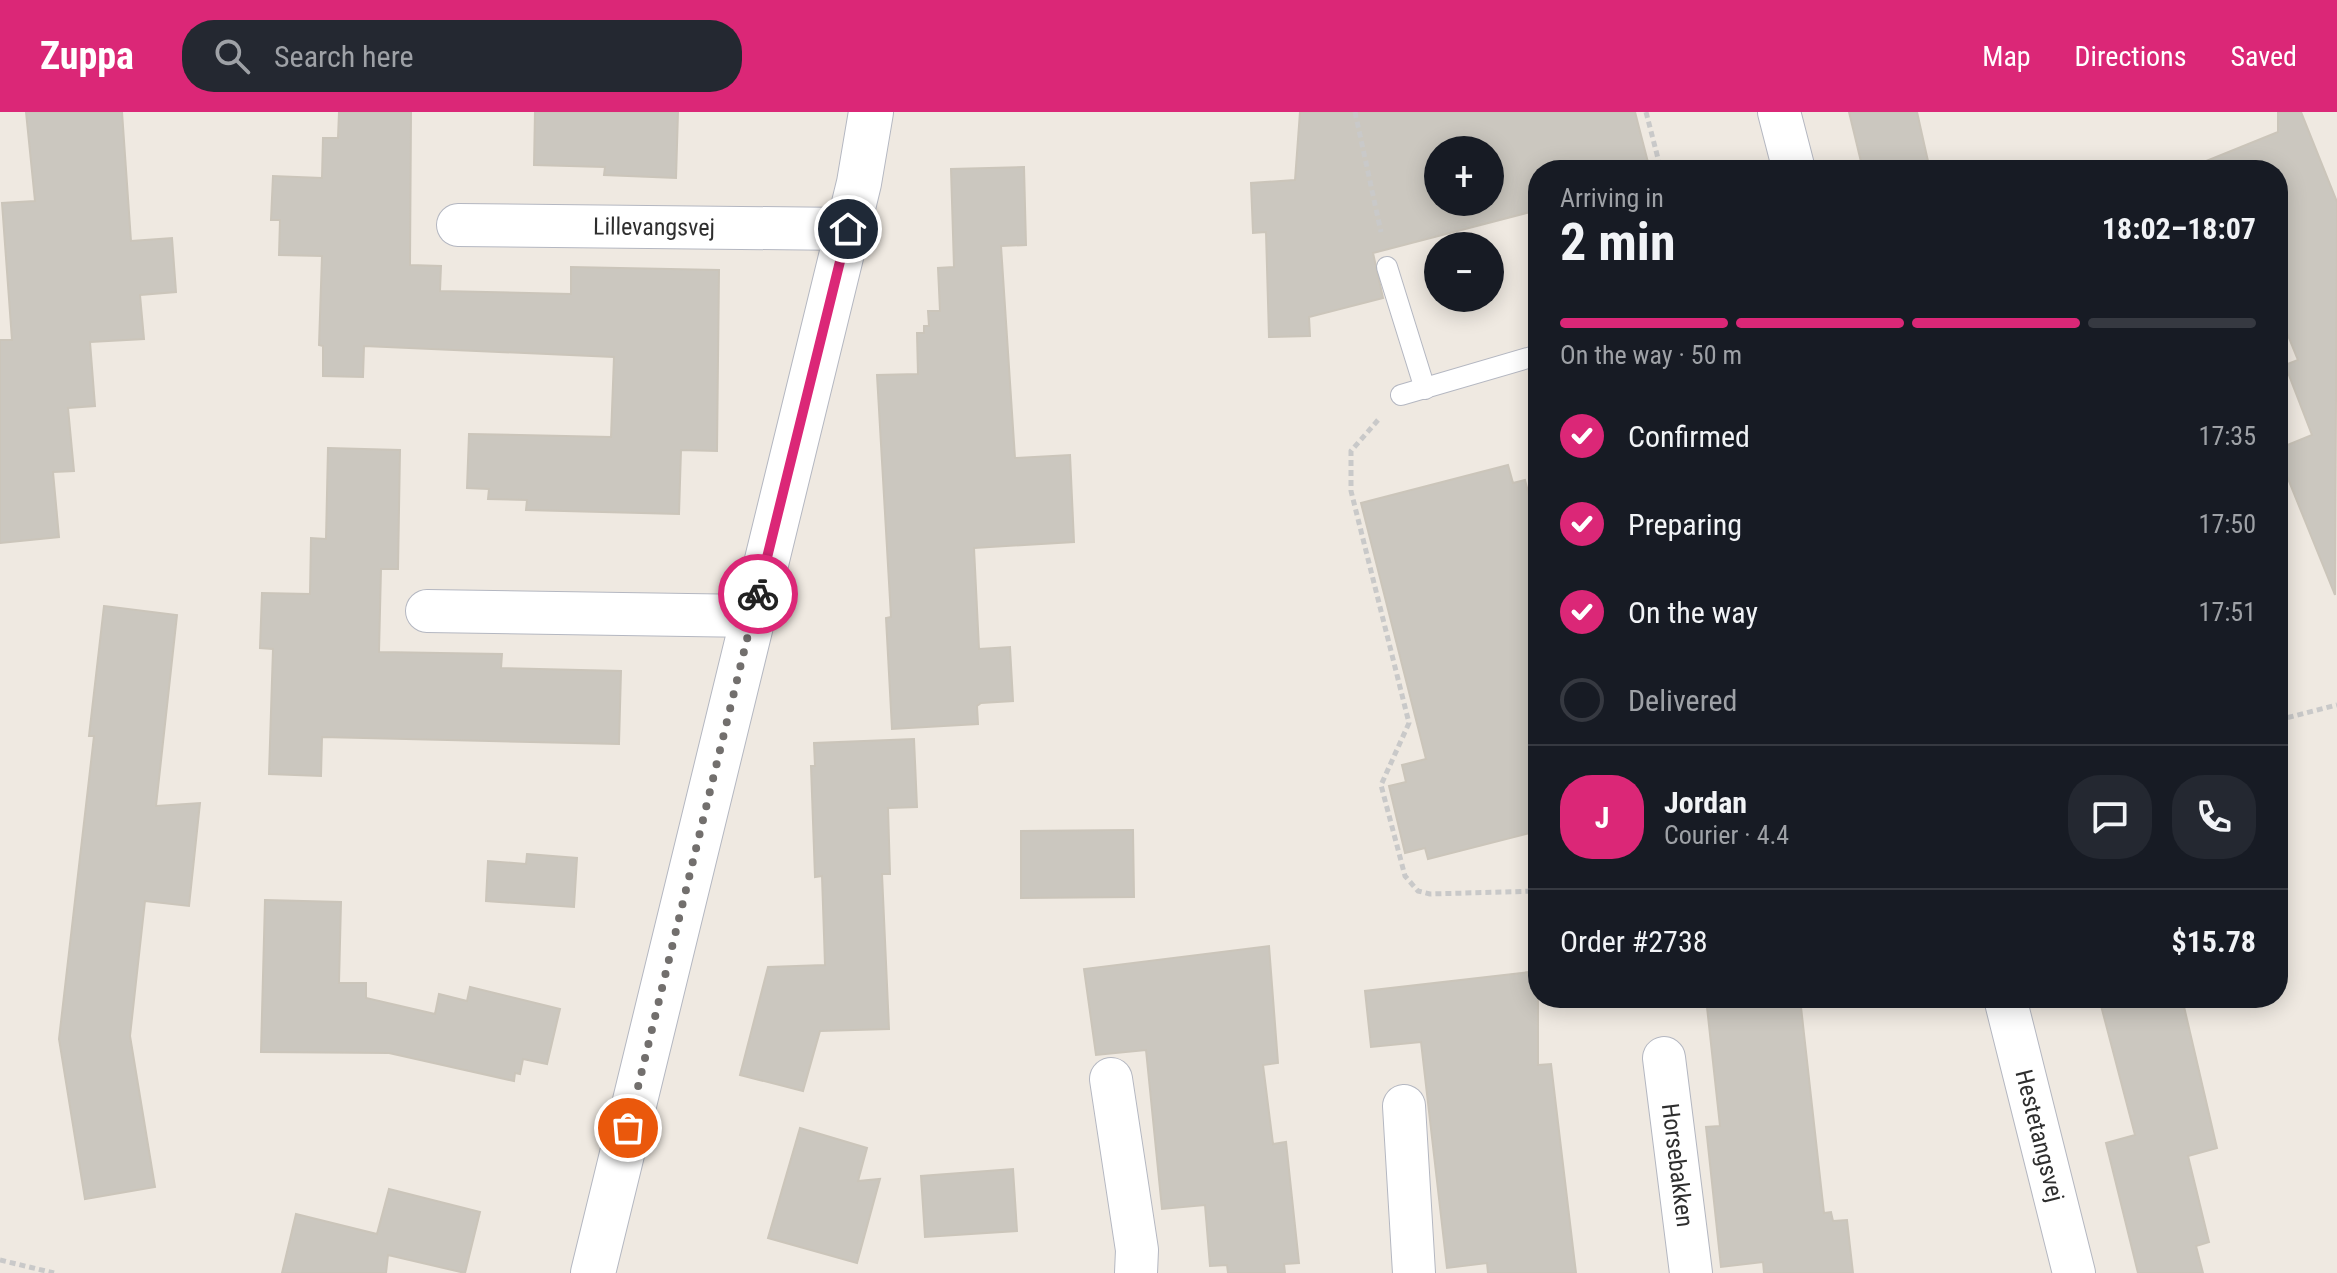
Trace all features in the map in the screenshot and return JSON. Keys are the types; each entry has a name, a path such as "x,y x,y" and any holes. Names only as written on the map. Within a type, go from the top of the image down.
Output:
{"street":[{"path":"593,1273 848,229 871,112"},
{"path":"1779,112 1791,160"},
{"name":"Lillevangsvej","path":"458,225 848,229"},
{"path":"427,611 753,616"},
{"name":"Hestetangsvej","path":"2008,1008 2074,1273"},
{"name":"Horsebakken","path":"1664,1058 1691,1273"},
{"path":"1111,1079 1137,1250 1136,1273"},
{"path":"1404,1106 1414,1273"}],"lane":[{"path":"1387,267 1425,389"},
{"path":"1401,395 1528,358"}],"path":[{"path":"1355,112 1387,267"},
{"path":"1646,112 1658,160"},
{"path":"1401,395 1351,451 1351,491 1409,723 1381,785 1397,851 1405,876 1418,891 1430,894 1528,891"},
{"path":"2288,717 2337,705"},
{"path":"0,1260 54,1273"}],"building":[{"path":"26,112 122,112 131,241 172,238 176,292 140,295 144,339 90,342 95,406 68,408 74,471 53,472 59,537 0,543 0,340 12,340 2,203 35,201"},
{"path":"339,112 411,112 410,265 441,266 440,291 571,294 571,267 719,270 717,451 681,450 679,514 526,510 527,500 488,499 489,489 467,488 469,434 611,437 614,357 364,346 363,377 323,376 323,346 319,345 322,256 279,255 280,220 271,220 273,176 322,178 323,138 338,138"},
{"path":"535,112 678,112 676,178 604,175 605,167 534,165"},
{"path":"1300,112 1635,112 1647,160 1528,160 1528,213 1454,232 1424,232 1424,240 1373,253 1383,298 1309,317 1310,336 1269,337 1266,232 1253,233 1251,183 1295,180"},
{"path":"1849,112 1917,112 1928,160 1861,160"},
{"path":"2278,112 2301,112 2337,202 2335,595 2288,479 2288,445 2312,435 2288,373 2288,364 2298,360 2288,336 2288,160 2209,160 2278,132"},
{"path":"1024,167 1026,245 1001,246 1015,458 1070,455 1074,542 974,548 979,649 1010,647 1013,701 981,703 977,706 978,724 892,729 886,618 891,617 877,375 918,374 917,333 924,333 924,326 929,326 928,311 940,311 938,268 954,267 951,169"},
{"path":"328,448 400,450 398,569 381,569 379,652 502,654 501,668 621,671 619,744 322,737 321,776 269,774 273,649 260,648 262,593 310,594 311,538 326,539"},
{"path":"1508,465 1513,483 1525,480 1528,492 1528,834 1428,859 1425,848 1405,853 1389,786 1406,782 1402,765 1426,759 1361,503"},
{"path":"104,606 177,615 156,806 200,803 189,906 145,901 130,1036 155,1187 85,1199 59,1039 94,736 89,736"},
{"path":"914,739 917,807 888,808 890,874 882,874 889,1029 820,1031 803,1091 740,1075 768,967 825,965 822,876 815,877 811,766 815,766 814,743"},
{"path":"1133,830 1134,897 1021,898 1021,831"},
{"path":"527,854 577,858 574,907 486,901 488,861 526,864"},
{"path":"265,900 341,902 339,983 366,983 366,998 435,1014 439,994 467,1001 470,987 560,1009 547,1064 523,1059 520,1074 515,1073 514,1081 389,1053 261,1052"},
{"path":"1269,946 1278,1063 1263,1065 1273,1144 1286,1142 1299,1263 1284,1264 1285,1273 1228,1273 1227,1265 1210,1266 1205,1205 1162,1209 1146,1050 1096,1055 1084,969"},
{"path":"1528,972 1528,1008 1538,1008 1538,1065 1551,1064 1576,1273 1488,1273 1487,1263 1447,1268 1421,1042 1371,1047 1365,991"},
{"path":"1707,1008 1801,1008 1824,1213 1831,1212 1833,1221 1847,1220 1853,1273 1764,1273 1763,1262 1721,1267 1706,1127 1720,1126"},
{"path":"2102,1008 2184,1008 2217,1148 2188,1156 2209,1242 2196,1246 2203,1273 2138,1273 2106,1143 2135,1135"},
{"path":"800,1128 867,1148 858,1181 880,1179 857,1263 768,1238"},
{"path":"1013,1169 1017,1231 925,1237 921,1176"},
{"path":"389,1189 480,1212 465,1273 388,1255 386,1273 282,1273 296,1214 377,1234"}],"way so far":[{"path":"628,1128 758,594"}],"route":[{"path":"758,594 848,229"}]}
